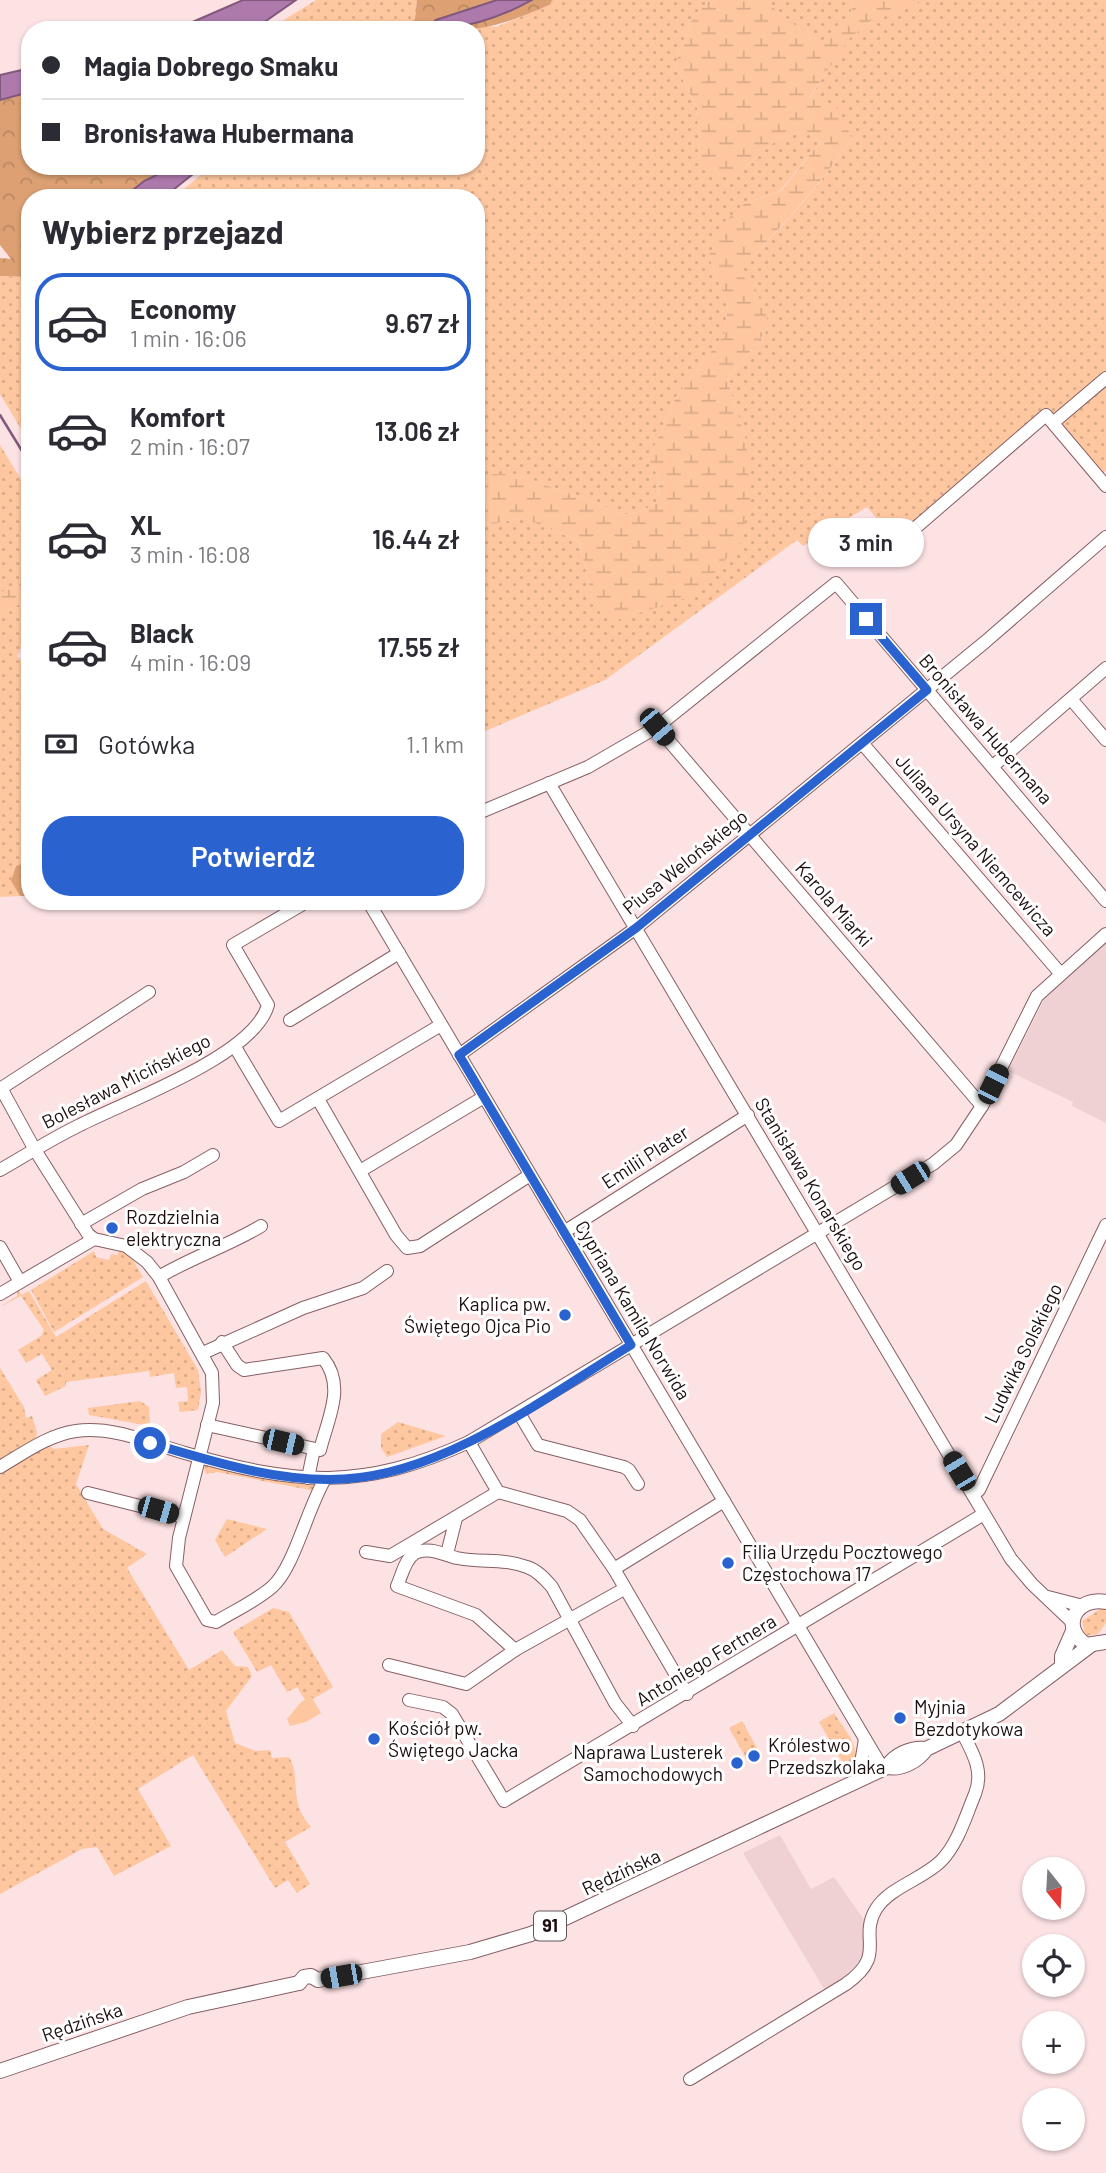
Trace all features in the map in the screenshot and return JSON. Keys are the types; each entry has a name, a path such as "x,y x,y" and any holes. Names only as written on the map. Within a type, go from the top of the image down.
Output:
{"main road":[{"path":"1062,1665 1062,1656 1072,1627 1098,1600"},
{"path":"1072,1627 1081,1641 1091,1645"},
{"name":"91","path":"885,1768 892,1759 900,1755 917,1748 926,1749 1020,1701 1062,1665 1071,1663 1091,1645 1106,1642"},
{"name":"Rędzińska","path":"0,2071 188,2007 299,1983 306,1987 313,1986 318,1980 470,1952 531,1934 885,1768"}],"street":[{"path":"1054,422 1106,379"},
{"path":"899,542 1046,415 1106,485"},
{"name":"Piusa Welońskiego","path":"459,1055 636,928 927,690 1106,537"},
{"name":"Bronisława Hubermana","path":"657,727 836,583 1106,901"},
{"path":"993,765 1106,668"},
{"path":"1071,699 1106,740"},
{"path":"485,810 605,758 657,727"},
{"name":"Karola Miarki","path":"657,727 982,1106"},
{"name":"Juliana Ursyna Niemcewicza","path":"862,743 1060,973"},
{"name":"Stanisława Konarskiego","path":"549,783 1018,1569 1048,1597 1072,1627"},
{"path":"293,910 233,946 268,1005 235,1047 279,1121 441,1025"},
{"name":"Cypriana Kamila Norwida","path":"373,910 865,1739 885,1768"},
{"path":"0,1467 58,1435 92,1430 199,1457 325,1479 390,1472 431,1460 468,1443 933,1164 956,1145 982,1106 1037,996 1106,934"},
{"path":"290,1020 399,953"},
{"path":"149,992 1,1088 35,1150 81,1224 94,1239 129,1248 147,1262 159,1277 203,1353 214,1387 184,1517 176,1566 207,1620 216,1622 273,1587 294,1554 310,1506 325,1479"},
{"name":"Bolesława Micińskiego","path":"0,1170 235,1047"},
{"path":"360,1171 484,1097"},
{"path":"318,1099 396,1235 407,1248 413,1248 530,1175"},
{"name":"Emilii Plater","path":"564,1232 747,1115"},
{"path":"81,1224 142,1189 184,1172 213,1155"},
{"name":"Ludwika Solskiego","path":"973,1495 979,1490 1106,1225"},
{"path":"159,1277 188,1260 229,1246 261,1226"},
{"path":"0,1294 94,1239"},
{"path":"0,1247 20,1282"},
{"path":"203,1353 222,1342 363,1288 387,1271"},
{"path":"207,1425 320,1450 336,1387 333,1372 326,1360 320,1357 244,1370 237,1365 222,1342"},
{"path":"519,1413 538,1445 624,1467 638,1484"},
{"path":"468,1443 498,1493 566,1511 580,1520 614,1569 687,1694"},
{"path":"308,1478 314,1449"},
{"path":"88,1493 184,1517"},
{"path":"366,1552 390,1556 498,1493"},
{"path":"614,1569 724,1501"},
{"path":"798,1626 984,1514"},
{"path":"447,1554 456,1518"},
{"name":"Antoniego Fertnera","path":"515,1650 476,1615 397,1586 409,1558 414,1554 429,1551 459,1559 499,1559 529,1567 552,1587 615,1703 633,1726"},
{"path":"389,1665 466,1684 515,1650 624,1588"},
{"name":"Stanisława Konarskiego","path":"1048,1597 1098,1600"},
{"name":"Antoniego Fertnera","path":"409,1700 443,1707 452,1714 505,1801 798,1626"},
{"path":"690,2079 846,1984 866,1967 871,1953 875,1911 886,1899 943,1859 975,1794 979,1784 978,1765 962,1732"},
{"path":"858,1781 865,1739"}],"shaded area":[{"path":"243,0 296,0 266,21 195,21"},
{"path":"497,0 532,0 483,21 436,20"},
{"path":"21,70 21,94 0,100 0,75"},
{"path":"156,175 192,175 174,189 134,189"},
{"path":"1106,943 1106,1123 1072,1106 1073,1102 1008,1071 1045,998"},
{"path":"780,1835 811,1889 834,1877 867,1924 867,1952 853,1975 824,1989 743,1853"}],"green space":[{"path":"316,0 417,0 413,21 282,21"},
{"path":"417,0 499,0 440,21 413,21"},
{"path":"510,0 553,0 549,5 502,23 485,27 485,21 470,21"},
{"path":"553,0 709,0 693,17 675,65 697,107 700,161 737,174 778,139 805,131 821,141 780,191 744,204 709,257 728,305 724,335 676,397 649,459 659,479 658,501 643,511 621,515 602,505 514,474 485,474 485,189 184,189 201,175 485,175 485,26 496,27 549,5"},
{"path":"709,0 764,0 818,44 846,20 853,0 921,0 917,5 871,21 849,39 809,98 836,106 852,138 798,208 737,272 755,287 770,326 727,380 746,440 750,498 741,541 696,595 614,621 593,601 579,541 523,518 485,525 485,474 514,474 602,505 621,515 643,511 658,501 659,479 649,459 676,397 724,335 728,305 709,257 721,225 744,204 781,191 821,141 805,131 778,139 737,174 715,179 700,161 697,107 675,65 693,17"},
{"path":"764,0 853,0 846,20 818,44"},
{"path":"921,0 1106,0 1106,469 1103,475 1052,412 895,540 867,507 803,546 797,540 605,680 485,731 485,525 523,518 579,541 593,601 746,440 727,380 770,326 736,272 798,208 852,138 809,99 848,39 871,21 916,5"},
{"path":"21,95 21,175 166,175 147,189 21,189 21,277 0,276 0,258 11,259 0,245 0,100"},
{"path":"0,276 21,277 21,429 0,394"},
{"path":"0,445 21,479 21,583 0,593"},
{"path":"21,583 21,604 0,619 0,593"},
{"path":"21,603 21,648 17,656 21,660 21,864 16,866 11,881 20,896 0,897 0,619"},
{"path":"21,864 21,896 11,881 16,866"},
{"path":"94,1251 96,1257 109,1260 111,1254 117,1255 119,1251 130,1255 143,1277 54,1332 31,1290"},
{"path":"146,1281 198,1370 201,1392 198,1410 180,1412 178,1402 188,1401 187,1387 176,1388 174,1373 150,1377 149,1371 66,1382 66,1386 45,1396 36,1380 52,1370 42,1354 26,1363 18,1350 41,1336 44,1330 21,1296 0,1307 17,1296 17,1289 22,1295 29,1291 56,1337"},
{"path":"0,1368 24,1407 26,1418 32,1416 37,1432 36,1439 54,1449 89,1445 76,1484 103,1529 147,1554 127,1568 189,1670 222,1650 235,1666 248,1667 252,1676 226,1711 235,1743 256,1751 270,1750 272,1758 289,1757 293,1765 299,1808 311,1827 285,1842 310,1884 297,1893 288,1880 275,1888 193,1755 138,1789 171,1846 114,1876 97,1847 82,1849 0,1894"},
{"path":"140,1401 149,1407 150,1426 89,1415 88,1408"},
{"path":"398,1422 446,1436 387,1457 381,1448 381,1434"},
{"path":"203,1466 316,1483 317,1488 315,1491 217,1472 206,1474"},
{"path":"227,1519 267,1529 225,1557 215,1540"},
{"path":"273,1608 289,1612 333,1687 313,1699 311,1697 305,1700 297,1687 287,1692 271,1665 257,1672 233,1632"},
{"path":"1106,1608 1106,1623 1098,1634 1085,1636 1082,1621"},
{"path":"311,1696 321,1713 306,1722 290,1726 287,1719 301,1702"},
{"path":"834,1713 855,1749 853,1764 848,1772 819,1722"},
{"path":"742,1721 757,1748 756,1753 746,1758 729,1728"}],"waterway":[{"path":"0,415 21,449"}],"place":[{"name":"Rozdzielnia elektryczna","path":"112,1228"},
{"name":"Kaplica pw. Świętego Ojca Pio","path":"565,1315"},
{"name":"Filia Urzędu Pocztowego Częstochowa 17","path":"728,1563"},
{"name":"Myjnia Bezdotykowa","path":"900,1718"},
{"name":"Kościół pw. Świętego Jacka","path":"374,1739"},
{"name":"Królestwo Przedszkolaka","path":"754,1756"},
{"name":"Naprawa Lusterek Samochodowych","path":"737,1763"}],"route":[{"path":"150,1443 274,1474 325,1479 368,1476 431,1460 468,1443 631,1345 459,1055 636,928 927,690 866,619"}]}
